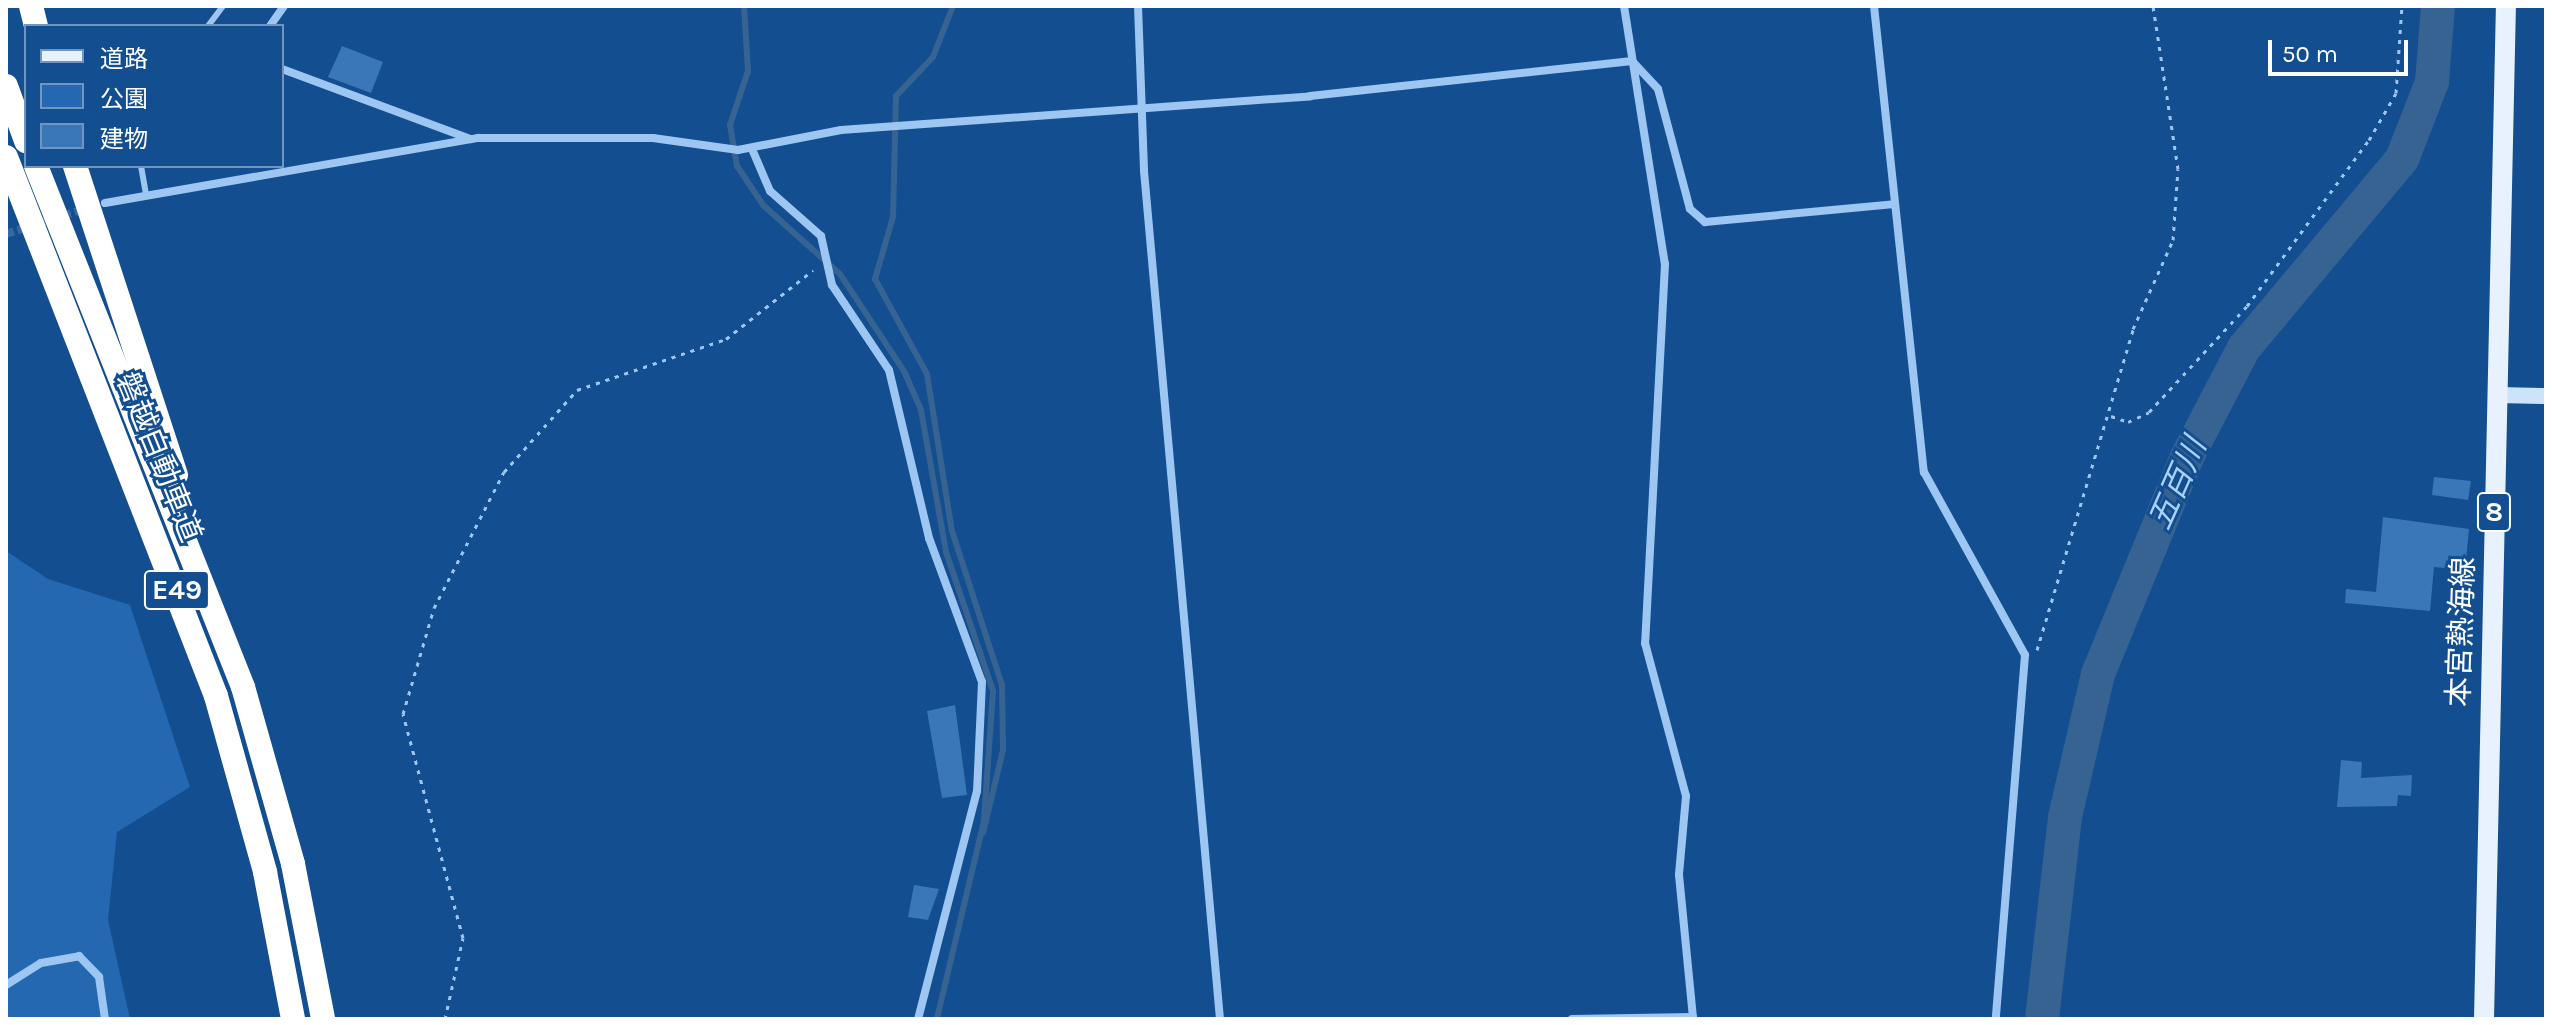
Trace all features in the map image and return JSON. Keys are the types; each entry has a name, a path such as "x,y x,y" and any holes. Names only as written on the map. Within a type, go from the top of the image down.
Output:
{"highway":[{"path":"6,86 24,136"},
{"name":"磐越自動車道","path":"8,165 216,696 265,872 293,1019"},
{"name":"磐越自動車道","path":"37,168 203,574 278,802 323,1019"},
{"path":"76,168 161,417 203,574"}],"main road":[{"name":"本宮熱海線","path":"2484,1019 2506,6"}],"street":[{"path":"271,24 284,6"},
{"path":"1138,6 1145,110 1144,171 1220,1019"},
{"path":"1572,1019 1693,1018 1679,875 1686,796 1645,643 1665,264 1624,6"},
{"path":"1874,6 1924,472 2026,661 1996,1019"},
{"path":"105,203 471,139 653,138 752,149 841,130 1145,110 1632,61"},
{"path":"1632,61 1658,89 1690,209 1705,222 1894,204"},
{"path":"284,70 471,139"},
{"path":"752,149 770,191 821,236 823,262 889,370 929,538 976,651 985,702 977,791 918,1019"},
{"path":"2498,395 2546,396"},
{"path":"6,985 41,963 79,956 99,977 105,1019"}],"lane":[{"path":"210,24 223,6"},
{"path":"141,168 146,195"}],"path":[{"path":"2026,661 2041,642 2111,416 2133,329 2168,262 2177,214 2174,129 2153,6"},
{"path":"2111,416 2128,422 2149,412 2247,306 2369,140 2396,93 2402,6"},
{"path":"445,1019 463,938 403,714 434,608 504,472 577,390 726,339 823,262"}],"green space":[{"path":"6,551 48,579 130,605 190,787 117,832 108,920 130,1019 6,1019"}],"building":[{"path":"342,46 383,62 371,93 328,77"},
{"path":"2434,477 2471,481 2468,500 2432,495"},
{"path":"2383,517 2469,529 2465,570 2434,567 2430,611 2345,603 2346,589 2376,592"},
{"path":"955,705 967,795 942,798 927,711"},
{"path":"2341,760 2362,762 2361,778 2412,775 2411,796 2398,795 2397,806 2337,807"},
{"path":"914,885 939,889 928,920 908,917"}],"waterway":[{"path":"744,6 748,71 730,125 737,166 763,205 840,274 904,371 921,410 946,552 993,691 984,821 937,1019"},
{"path":"953,6 933,57 896,96 893,217 875,279 927,374 952,531 1002,685 1003,750 983,833"},
{"name":"五百川","path":"2042,1019 2065,817 2098,674 2187,457 2244,348 2402,159 2432,82 2438,6"}],"tunnel":[{"path":"6,234 85,209"}]}
